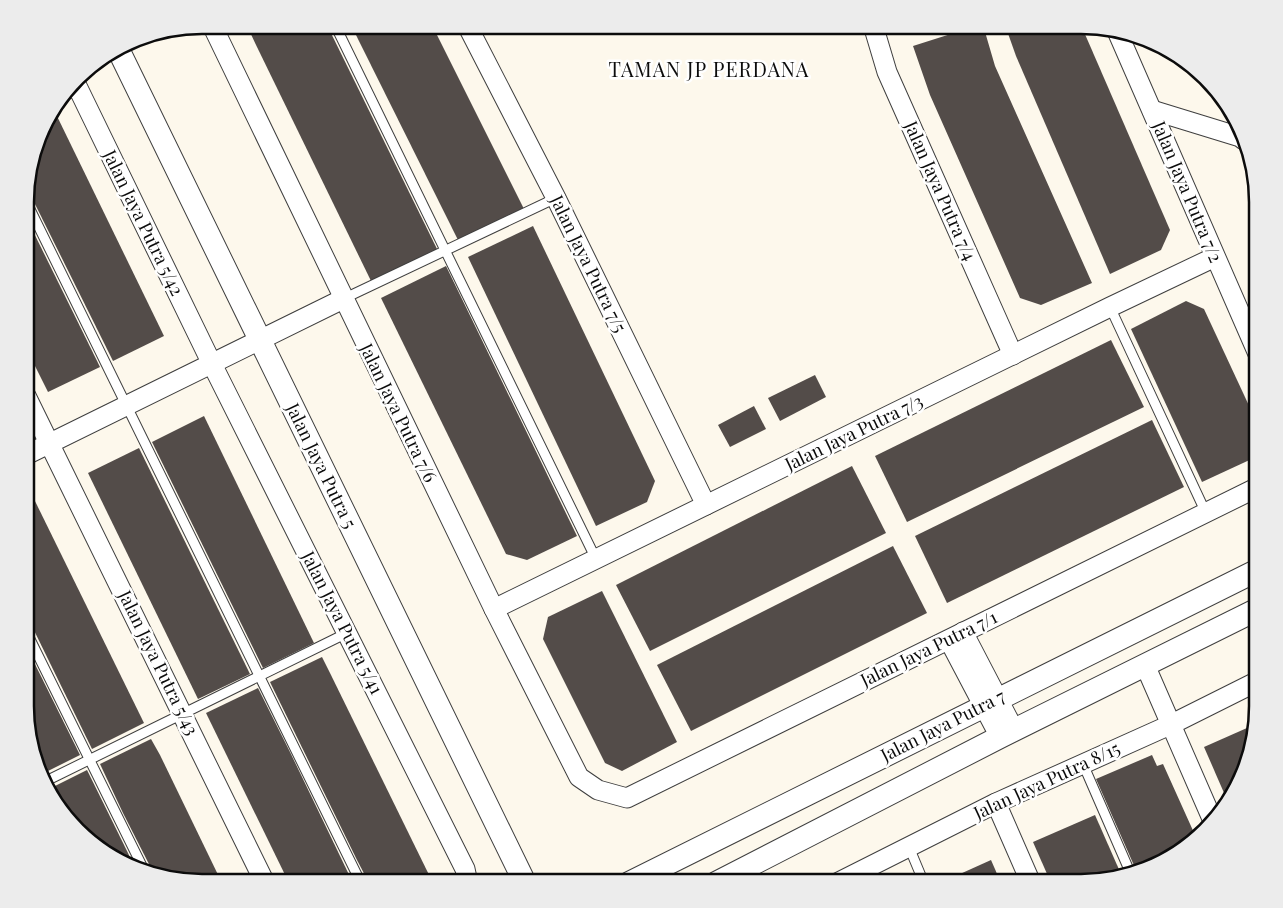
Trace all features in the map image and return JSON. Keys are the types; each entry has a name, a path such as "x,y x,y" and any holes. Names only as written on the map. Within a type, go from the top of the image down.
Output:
{"street":[{"name":"Jalan Jaya Putra 7/6","path":"216,34 494,609 579,777 598,790"},
{"name":"Jalan Jaya Putra 7/5","path":"472,34 556,198 706,505"},
{"name":"Jalan Jaya Putra 7/4","path":"876,34 887,72 1013,355"},
{"name":"Jalan Jaya Putra 7/2","path":"1120,38 1249,334"},
{"name":"Jalan Jaya Putra 5","path":"121,55 521,874"},
{"name":"Jalan Jaya Putra 5/42","path":"75,92 212,364"},
{"path":"1152,110 1235,135"},
{"name":"Jalan Jaya Putra 7/3","path":"494,609 1215,257"},
{"path":"34,451 343,299"},
{"name":"Jalan Jaya Putra 5/41","path":"212,364 466,874"},
{"name":"Jalan Jaya Putra 5/43","path":"34,412 261,874"},
{"name":"Jalan Jaya Putra 7/1","path":"598,790 627,798 1249,492"},
{"name":"Jalan Jaya Putra 7","path":"647,874 1249,574"},
{"name":"Jalan Jaya Putra 7","path":"733,874 1007,733 1249,614"},
{"path":"956,636 1007,733"},
{"path":"1145,666 1210,814"},
{"name":"Jalan Jaya Putra 8/15","path":"855,874 996,803 1172,724 1249,686"},
{"path":"996,803 1027,874"},
{"path":"493,818 508,874"}],"lane":[{"path":"339,34 596,559"},
{"path":"343,299 556,198"},
{"path":"34,218 356,874"},
{"path":"1110,307 1206,513"},
{"path":"51,779 347,634"},
{"path":"34,647 140,862"},
{"path":"1082,764 1128,867"},
{"path":"908,847 920,874"}],"building":[{"path":"251,34 331,34 438,251 372,283"},
{"path":"355,34 436,34 524,209 459,242"},
{"path":"951,34 986,34 995,66 1092,283 1041,305 1020,298 930,95 913,46"},
{"path":"1008,34 1085,34 1170,230 1161,250 1110,274"},
{"path":"57,116 164,336 113,361 34,202 39,158"},
{"path":"533,226 655,481 647,502 596,526 468,257"},
{"path":"34,233 100,367 48,392 34,364"},
{"path":"446,266 577,536 527,560 506,554 381,298"},
{"path":"1186,301 1204,309 1249,406 1249,460 1202,482 1131,329"},
{"path":"1111,340 1144,407 907,522 875,456"},
{"path":"815,375 826,397 780,421 768,398"},
{"path":"754,406 766,429 730,447 718,425"},
{"path":"204,416 314,643 263,668 152,442"},
{"path":"1152,420 1184,487 947,603 915,536"},
{"path":"139,448 250,674 198,699 88,473"},
{"path":"852,466 886,533 650,651 616,585"},
{"path":"34,499 144,723 92,749 34,630"},
{"path":"893,546 927,613 691,731 657,665"},
{"path":"602,591 677,742 622,771 605,763 543,639 548,617"},
{"path":"322,657 429,874 364,874 270,682"},
{"path":"34,662 80,755 48,771 37,739 34,717"},
{"path":"258,688 349,874 285,874 206,713"},
{"path":"1248,728 1240,760 1224,794 1204,747"},
{"path":"151,739 218,874 191,874 169,871 150,865 100,764"},
{"path":"1152,755 1157,766 1163,764 1193,831 1175,846 1134,865 1096,779"},
{"path":"87,770 130,857 100,840 83,825 68,808 54,786"},
{"path":"1095,815 1119,870 1103,873 1047,874 1033,842"},
{"path":"991,860 997,874 960,874"}],"district":[{"name":"TAMAN JP PERDANA","path":"709,70"}]}
